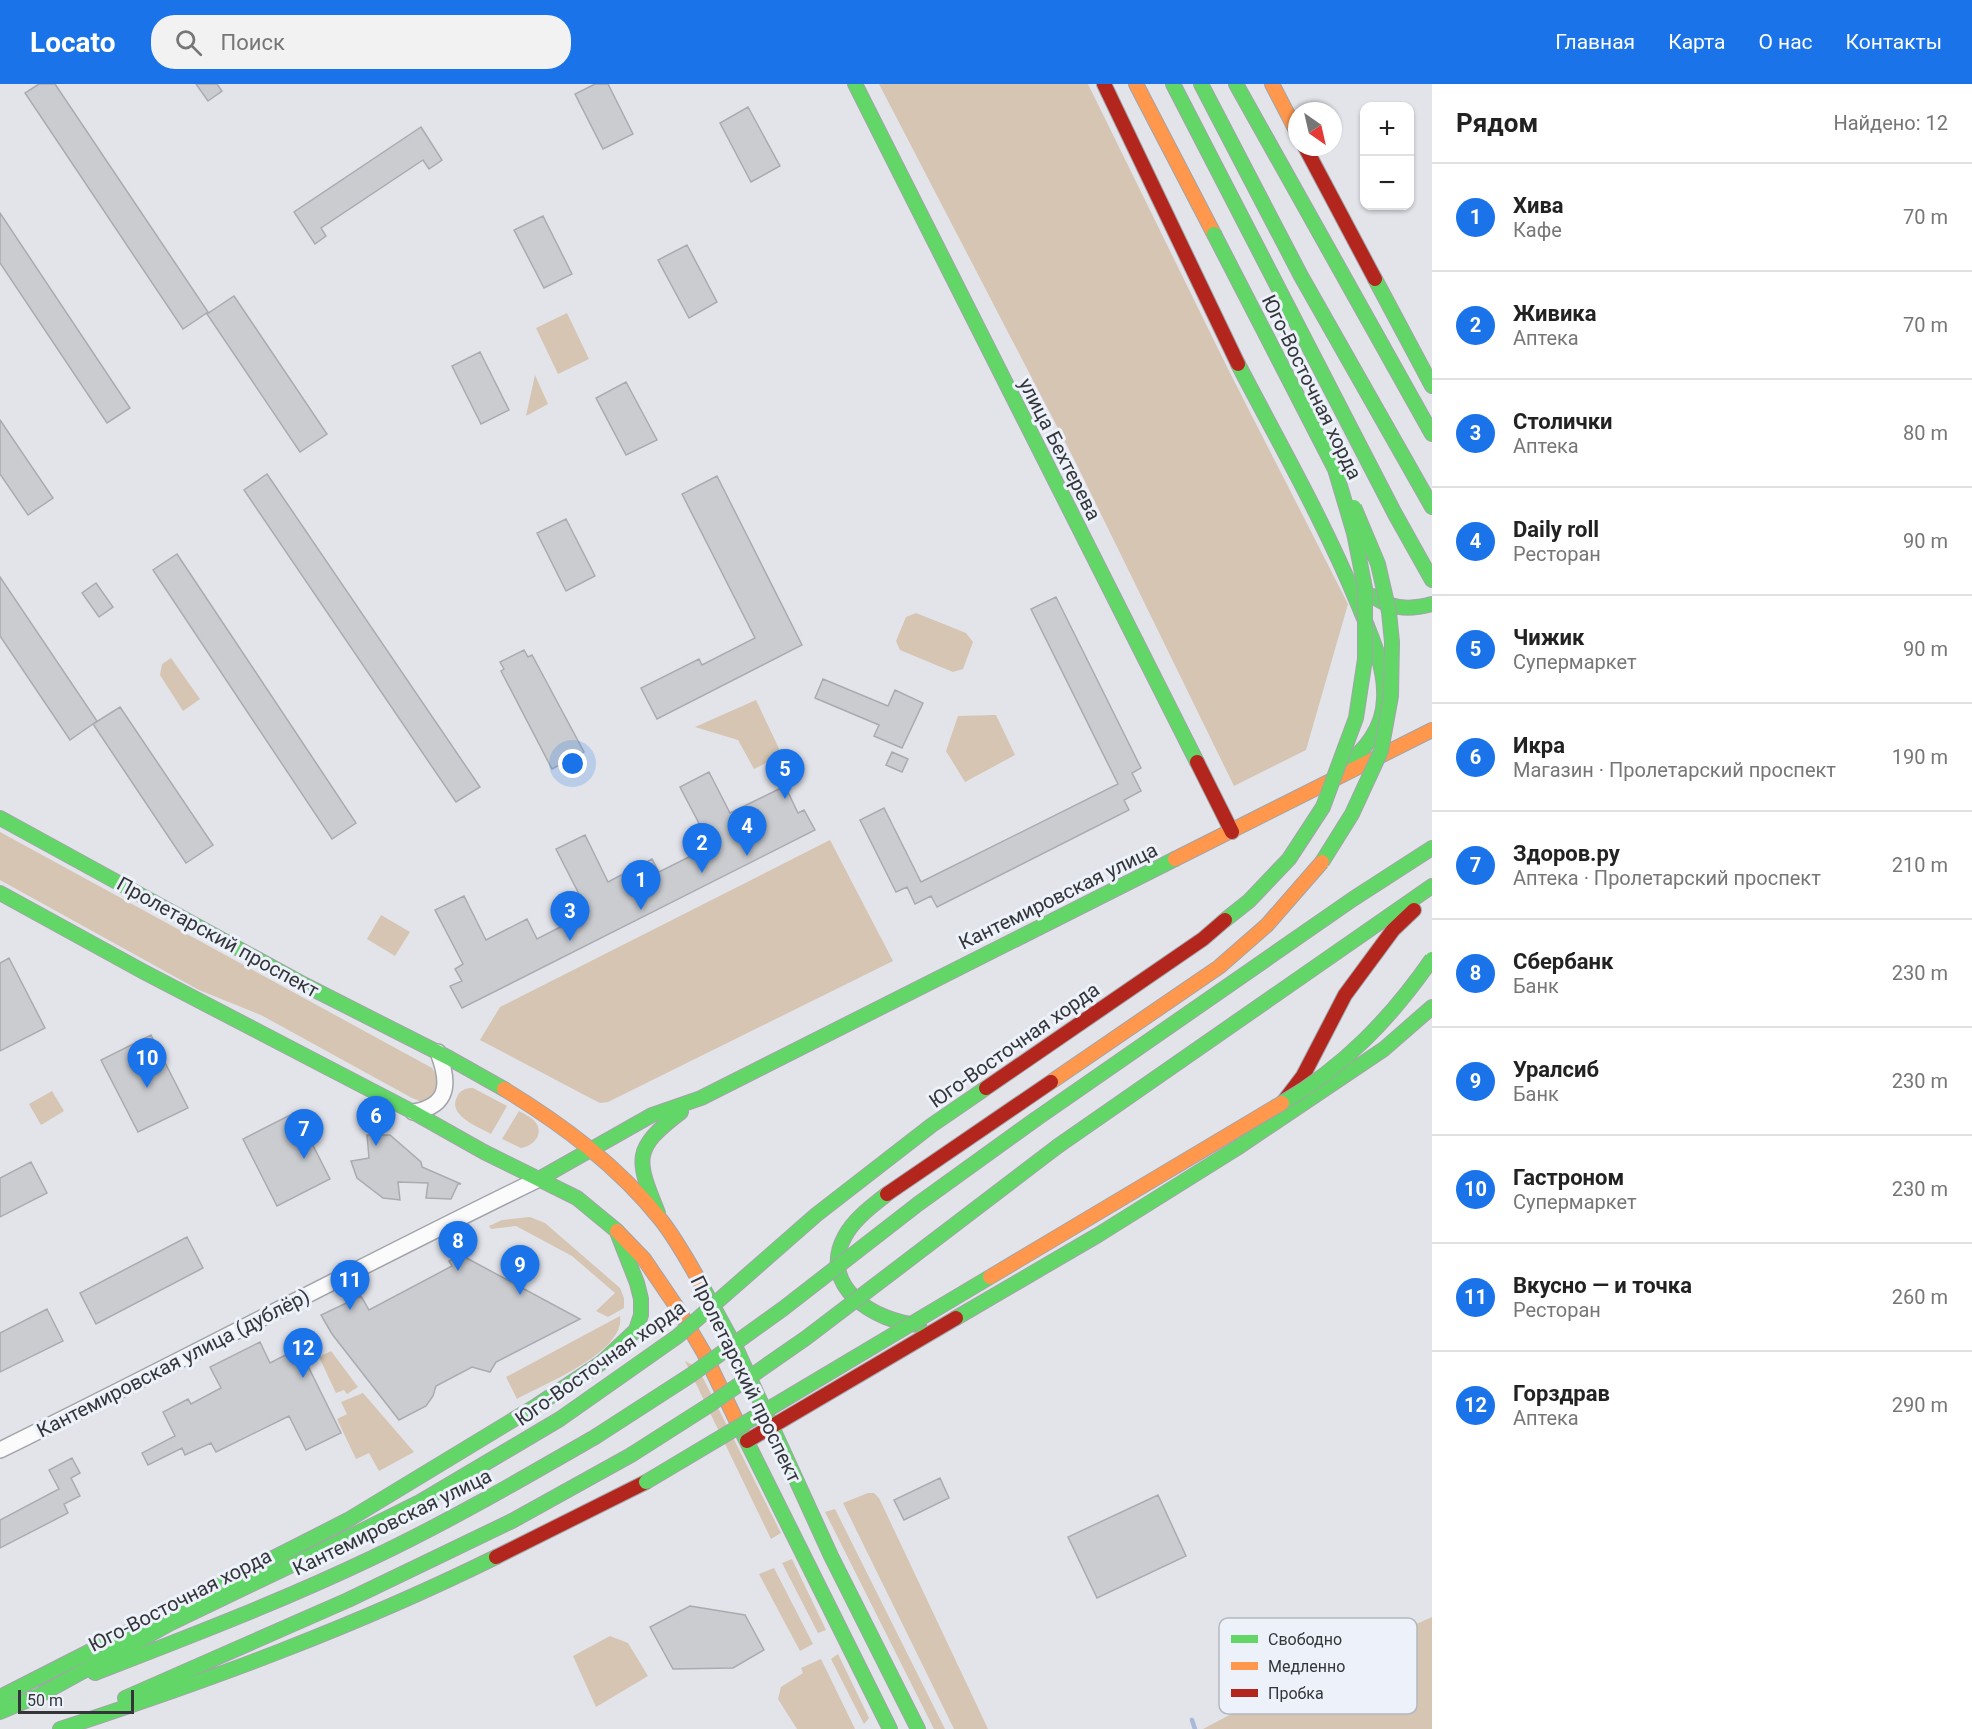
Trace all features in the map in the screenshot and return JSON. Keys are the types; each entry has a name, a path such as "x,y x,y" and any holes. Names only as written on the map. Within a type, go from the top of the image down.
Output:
{"main road":[{"name":"улица Бехтерева","path":"855,84 1232,832"},
{"path":"1104,84 1235,358 1337,552 1363,615 1378,660 1384,686 1384,708 1380,723 1371,740 1357,757 1313,790"},
{"name":"Юго-Восточная хорда","path":"38,1696 171,1623 420,1502 560,1419 678,1336 816,1215 932,1125 1203,939 1249,901 1289,859 1323,807 1356,718 1365,659 1365,588 1354,533 1335,469 1136,84"},
{"name":"Юго-Восточная хорда","path":"1173,84 1395,514 1432,580"},
{"name":"Юго-Восточная хорда","path":"1201,84 1300,276 1432,507"},
{"path":"1236,84 1432,434"},
{"path":"1272,84 1288,115"},
{"path":"1310,156 1432,386"},
{"path":"963,1313 926,1325 906,1326 883,1319 862,1306 842,1279 840,1265 841,1246 852,1227 867,1210 887,1194 1219,967 1267,925 1318,868 1346,823 1381,751 1391,696 1392,642 1389,612 1378,564 1360,518 1335,469"},
{"path":"1337,552 1356,580 1377,600 1395,608 1418,608 1432,604"},
{"name":"Кантемировская улица","path":"539,1179 652,1115 701,1098 1432,730"},
{"name":"Пролетарский проспект","path":"0,818 303,984 519,1096 592,1148 614,1169 661,1220 701,1282 724,1325 805,1502 918,1729"},
{"name":"Кантемировская улица","path":"0,1712 240,1617 371,1558 471,1508 596,1437 691,1375 784,1308 918,1204 1036,1119 1353,898 1432,848"},
{"path":"56,1729 348,1600 512,1521 631,1455 711,1404 806,1338 1058,1146 1432,886"},
{"name":"Пролетарский проспект","path":"0,893 144,972 413,1112 476,1148 577,1198 615,1229 644,1259 704,1353 890,1729"},
{"path":"1236,1148 1279,1107 1303,1076 1345,995 1367,963 1393,930 1432,895"},
{"path":"60,1729 193,1686 323,1635 494,1557 646,1482 1325,1076 1371,1034 1413,987 1432,959"},
{"path":"747,1442 1098,1235 1236,1148 1384,1048 1432,1007"},
{"name":"Кантемировская улица","path":"661,1220 641,1171 642,1150 658,1128 701,1098"},
{"path":"0,1697 348,1520 536,1406 601,1363 636,1330 641,1315 641,1299 637,1283 615,1229"}],"street":[{"path":"413,1112 430,1107 443,1095 446,1078 438,1052"},
{"name":"Кантемировская улица (дублёр)","path":"0,1450 131,1386 288,1303 539,1179"}],"shaded area":[{"path":"879,84 1088,84 1228,369 1348,604 1306,750 1234,786 1076,463"},
{"path":"567,313 589,359 558,374 536,328"},
{"path":"535,375 548,404 526,416"},
{"path":"916,613 966,633 973,642 963,669 953,672 900,650 896,641 906,617"},
{"path":"171,658 200,699 183,711 160,675 162,664"},
{"path":"756,700 782,755 754,769 738,740 695,727"},
{"path":"996,715 1015,755 965,782 946,751 958,716"},
{"path":"0,832 432,1068 438,1079 436,1092 422,1102 412,1098 261,1015 199,990 0,880"},
{"path":"830,840 893,961 608,1102 600,1103 480,1040 500,1007"},
{"path":"381,915 410,932 395,956 367,939"},
{"path":"468,1088 473,1088 507,1106 491,1134 466,1120 456,1110 458,1095"},
{"path":"52,1091 64,1111 41,1125 29,1104"},
{"path":"519,1111 534,1121 539,1132 530,1145 521,1148 502,1139"},
{"path":"530,1217 545,1223 620,1288 624,1298 624,1308 608,1317 596,1311 615,1293 572,1256 516,1226 491,1229 489,1226 502,1220"},
{"path":"620,1316 618,1329 610,1342 597,1354 563,1376 517,1399 506,1377"},
{"path":"331,1351 358,1387 347,1394 344,1390 336,1393 319,1357"},
{"path":"685,1361 695,1366 701,1374 781,1533 771,1539"},
{"path":"363,1393 414,1452 379,1471 369,1453 356,1459 337,1419 347,1414 341,1402"},
{"path":"868,1493 874,1493 879,1498 988,1729 954,1729 843,1503"},
{"path":"835,1509 945,1729 934,1729 825,1512"},
{"path":"792,1559 826,1630 818,1633 782,1563"},
{"path":"774,1568 813,1644 800,1651 759,1574"},
{"path":"1432,1617 1432,1729 1203,1729 1231,1714 1417,1714 1417,1624"},
{"path":"610,1636 628,1643 648,1676 596,1707 573,1656"},
{"path":"838,1654 869,1718 864,1724 831,1659"},
{"path":"821,1659 855,1729 797,1729 778,1699 781,1687 803,1673 801,1668"}],"building":[{"path":"39,84 55,84 208,312 183,329 25,93"},
{"path":"196,84 217,84 222,91 208,101"},
{"path":"595,84 608,84 633,134 603,149 575,94"},
{"path":"748,107 780,166 751,182 720,123"},
{"path":"421,127 442,160 429,169 423,160 321,228 326,236 315,244 294,212"},
{"path":"0,213 130,408 107,423 0,263"},
{"path":"543,216 572,274 544,288 514,230"},
{"path":"687,245 717,302 689,318 658,260"},
{"path":"234,296 327,434 300,452 207,314"},
{"path":"480,352 509,410 481,424 452,366"},
{"path":"626,382 657,440 626,455 596,398"},
{"path":"0,420 53,498 28,515 0,474"},
{"path":"267,474 480,787 456,802 244,490"},
{"path":"717,476 802,645 657,719 641,688 699,659 702,665 755,638 682,494"},
{"path":"566,519 595,576 566,591 537,533"},
{"path":"177,554 356,823 332,839 153,570"},
{"path":"0,577 97,721 70,740 0,636"},
{"path":"96,583 113,607 99,617 82,593"},
{"path":"1056,597 1141,768 1132,773 1141,791 1124,800 1129,810 937,907 931,896 915,904 907,887 896,892 860,820 884,808 921,882 1118,784 1031,609"},
{"path":"524,650 528,657 532,655 584,752 552,769 501,671 504,669 500,662"},
{"path":"823,679 888,706 895,690 923,703 902,748 874,736 879,725 815,698"},
{"path":"120,707 213,845 186,863 93,724"},
{"path":"892,752 908,759 902,772 886,765"},
{"path":"709,772 730,813 785,786 798,813 804,810 815,830 462,1008 450,986 462,981 455,969 463,964 435,910 464,896 486,940 527,919 537,939 576,919 567,902 580,896 556,849 585,835 608,882 652,859 659,872 695,854 688,841 704,833 680,787"},
{"path":"9,958 45,1028 0,1051 0,963"},
{"path":"151,1035 188,1108 138,1132 101,1060"},
{"path":"296,1112 330,1179 277,1206 243,1139"},
{"path":"367,1135 390,1135 421,1162 422,1167 461,1184 458,1184 451,1199 426,1198 428,1183 398,1182 400,1200 383,1198 357,1178 351,1161 369,1158"},
{"path":"31,1162 47,1193 0,1217 0,1178"},
{"path":"187,1237 203,1268 96,1324 80,1293"},
{"path":"461,1255 580,1319 496,1362 490,1372 472,1367 436,1386 426,1406 399,1420 332,1334 321,1315 361,1296 369,1310 452,1266 449,1261"},
{"path":"47,1309 63,1341 0,1372 0,1333"},
{"path":"260,1342 270,1363 299,1348 341,1433 306,1450 289,1416 216,1452 211,1443 185,1455 182,1448 148,1465 142,1453 175,1436 163,1412 188,1399 191,1404 221,1388 210,1367"},
{"path":"72,1458 80,1473 71,1478 80,1496 64,1504 68,1513 0,1548 0,1520 59,1489 49,1470"},
{"path":"940,1478 949,1498 904,1520 894,1500"},
{"path":"1158,1495 1186,1556 1097,1598 1068,1537"},
{"path":"690,1606 745,1615 764,1650 733,1668 673,1669 650,1627"}],"waterway":[{"path":"1192,1720 1195,1729"}],"traffic: fast":[{"path":"855,84 1197,762"},
{"path":"1173,84 1395,514 1432,580"},
{"path":"1201,84 1301,276 1432,507"},
{"path":"1236,84 1432,434"},
{"path":"1214,234 1335,469 1354,533 1365,588 1365,659 1356,718 1323,807 1289,859 1249,901 1225,920"},
{"path":"1375,279 1432,386"},
{"path":"1238,364 1331,543 1380,663 1384,687 1380,720 1365,746 1343,767"},
{"path":"1322,862 1352,814 1381,751 1391,696 1392,642 1389,612 1378,564 1354,507"},
{"path":"1373,596 1387,604 1401,607 1432,604"},
{"path":"0,818 303,984 449,1058 504,1089"},
{"path":"1036,1119 1353,899 1432,848"},
{"path":"539,1179 652,1115 701,1098 1175,859"},
{"path":"1058,1146 1432,886"},
{"path":"0,893 484,1152 577,1198 617,1231"},
{"path":"1282,1103 1326,1074 1365,1040 1400,1001 1432,959"},
{"path":"956,1318 1098,1235 1237,1148 1384,1049 1432,1007"},
{"path":"317,1553 420,1502 560,1419 678,1336 816,1215 932,1125 986,1088"},
{"path":"658,1213 645,1180 643,1156 646,1146 654,1136 681,1112"},
{"path":"595,1437 691,1375 784,1308 918,1204 1036,1119"},
{"path":"631,1455 711,1404 806,1338 1058,1146"},
{"path":"887,1194 864,1213 845,1236 838,1254 839,1271 845,1286 869,1309 885,1317 919,1325"},
{"path":"0,1697 348,1520 536,1406 601,1363 636,1330 641,1315 641,1299 637,1283 617,1232"},
{"path":"646,1482 990,1277"},
{"path":"700,1282 736,1348 831,1556 918,1729"},
{"path":"738,1424 890,1729"},
{"path":"95,1673 269,1604 372,1558 457,1515 595,1437"},
{"path":"125,1698 348,1600 512,1521 631,1455"},
{"path":"0,1712 38,1696 171,1623 317,1553"},
{"path":"60,1729 281,1651 389,1607 496,1557"}],"traffic: slow":[{"path":"1136,84 1214,234"},
{"path":"1272,84 1288,115"},
{"path":"1175,859 1432,730"},
{"path":"1051,1082 1219,967 1267,925 1322,862"},
{"path":"504,1089 568,1132 627,1182 666,1227 700,1282"},
{"path":"990,1277 1282,1103"},
{"path":"617,1231 644,1259 678,1309 704,1353 738,1424"}],"traffic: jam":[{"path":"1104,84 1238,364"},
{"path":"1310,156 1375,279"},
{"path":"1197,762 1232,832"},
{"path":"1284,1101 1303,1076 1345,995 1393,930 1414,910"},
{"path":"986,1088 1203,939 1225,920"},
{"path":"887,1194 1051,1082"},
{"path":"747,1441 956,1318"},
{"path":"496,1557 646,1482"}],"place":[{"name":"Чижик","path":"785,799"},
{"name":"Daily roll","path":"747,856"},
{"name":"Живика","path":"702,873"},
{"name":"Хива","path":"641,910"},
{"name":"Столички","path":"570,941"},
{"name":"Гастроном","path":"147,1088"},
{"name":"Икра","path":"376,1146"},
{"name":"Здоров.ру","path":"304,1159"},
{"name":"Сбербанк","path":"458,1271"},
{"name":"Уралсиб","path":"520,1295"},
{"name":"Вкусно — и точка","path":"350,1310"},
{"name":"Горздрав","path":"303,1378"}]}
